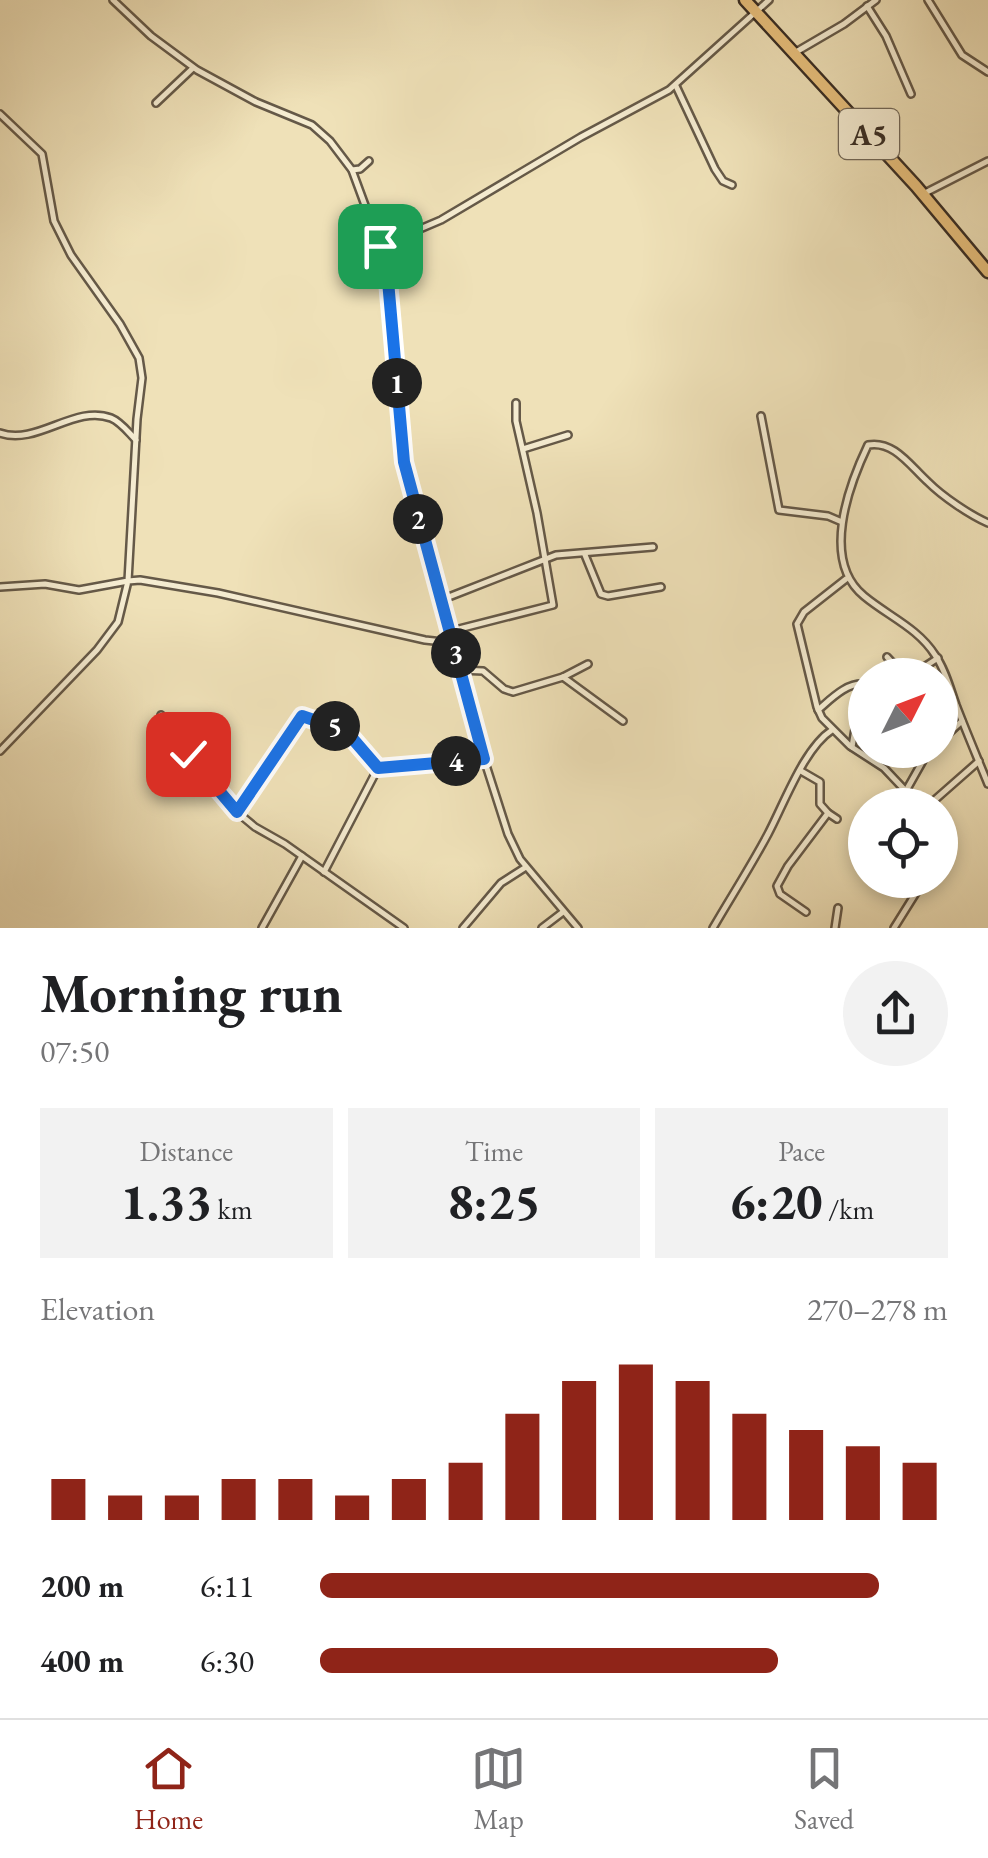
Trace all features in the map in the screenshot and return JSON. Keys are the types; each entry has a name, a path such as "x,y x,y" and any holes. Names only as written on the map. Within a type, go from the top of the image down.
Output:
{"main road":[{"name":"A5","path":"745,0 796,52 988,272"}],"street":[{"path":"113,0 193,68 312,125 352,170 380,246 388,281 404,462 484,759 508,834 526,867 578,928"},
{"path":"380,246 441,220 581,136 676,86 769,0"},
{"path":"796,52 876,0"},
{"path":"928,0 962,55 988,72"},
{"path":"867,6 886,36 912,94"},
{"path":"156,103 193,68"},
{"path":"676,86 716,170 723,181 732,185"},
{"path":"0,114 42,154 54,221 72,255 136,348 142,378 128,581 118,622 0,750"},
{"path":"922,194 988,161"},
{"path":"352,170 360,170 368,162"},
{"path":"450,632 552,607 516,402"},
{"path":"0,433 19,438 79,418 106,416 136,440"},
{"path":"761,416 779,510 828,516 842,522"},
{"path":"523,449 568,435"},
{"path":"938,658 921,636 865,597 847,579 842,522 868,445 876,444 898,453 927,482 988,523"},
{"path":"441,600 544,559 623,547 653,547"},
{"path":"585,555 601,594 661,587"},
{"path":"847,579 804,612 797,624 818,710 848,744"},
{"path":"0,587 45,584 80,590 140,580 453,643"},
{"path":"460,670 483,671 504,689 514,692 588,664"},
{"path":"562,677 622,721"},
{"path":"818,710 848,687"},
{"path":"958,710 988,784"},
{"path":"161,715 178,748 188,754 237,812 402,927"},
{"path":"237,812 302,716 346,731 378,768"},
{"path":"958,725 962,721"},
{"path":"713,928 801,770 823,736 832,730"},
{"path":"378,768 484,759"},
{"path":"948,788 978,761"},
{"path":"324,872 378,768"},
{"path":"884,768 906,788"},
{"path":"801,770 820,782 820,804 837,819"},
{"path":"806,912 780,894 777,886 828,814"},
{"path":"262,928 302,856"},
{"path":"464,928 501,883 526,867"},
{"path":"894,928 913,898"},
{"path":"836,928 838,908"},
{"path":"542,928 564,912"}],"route":[{"path":"188,754 237,812 302,716 346,731 378,768 484,759 404,462 388,281 380,246"}]}
